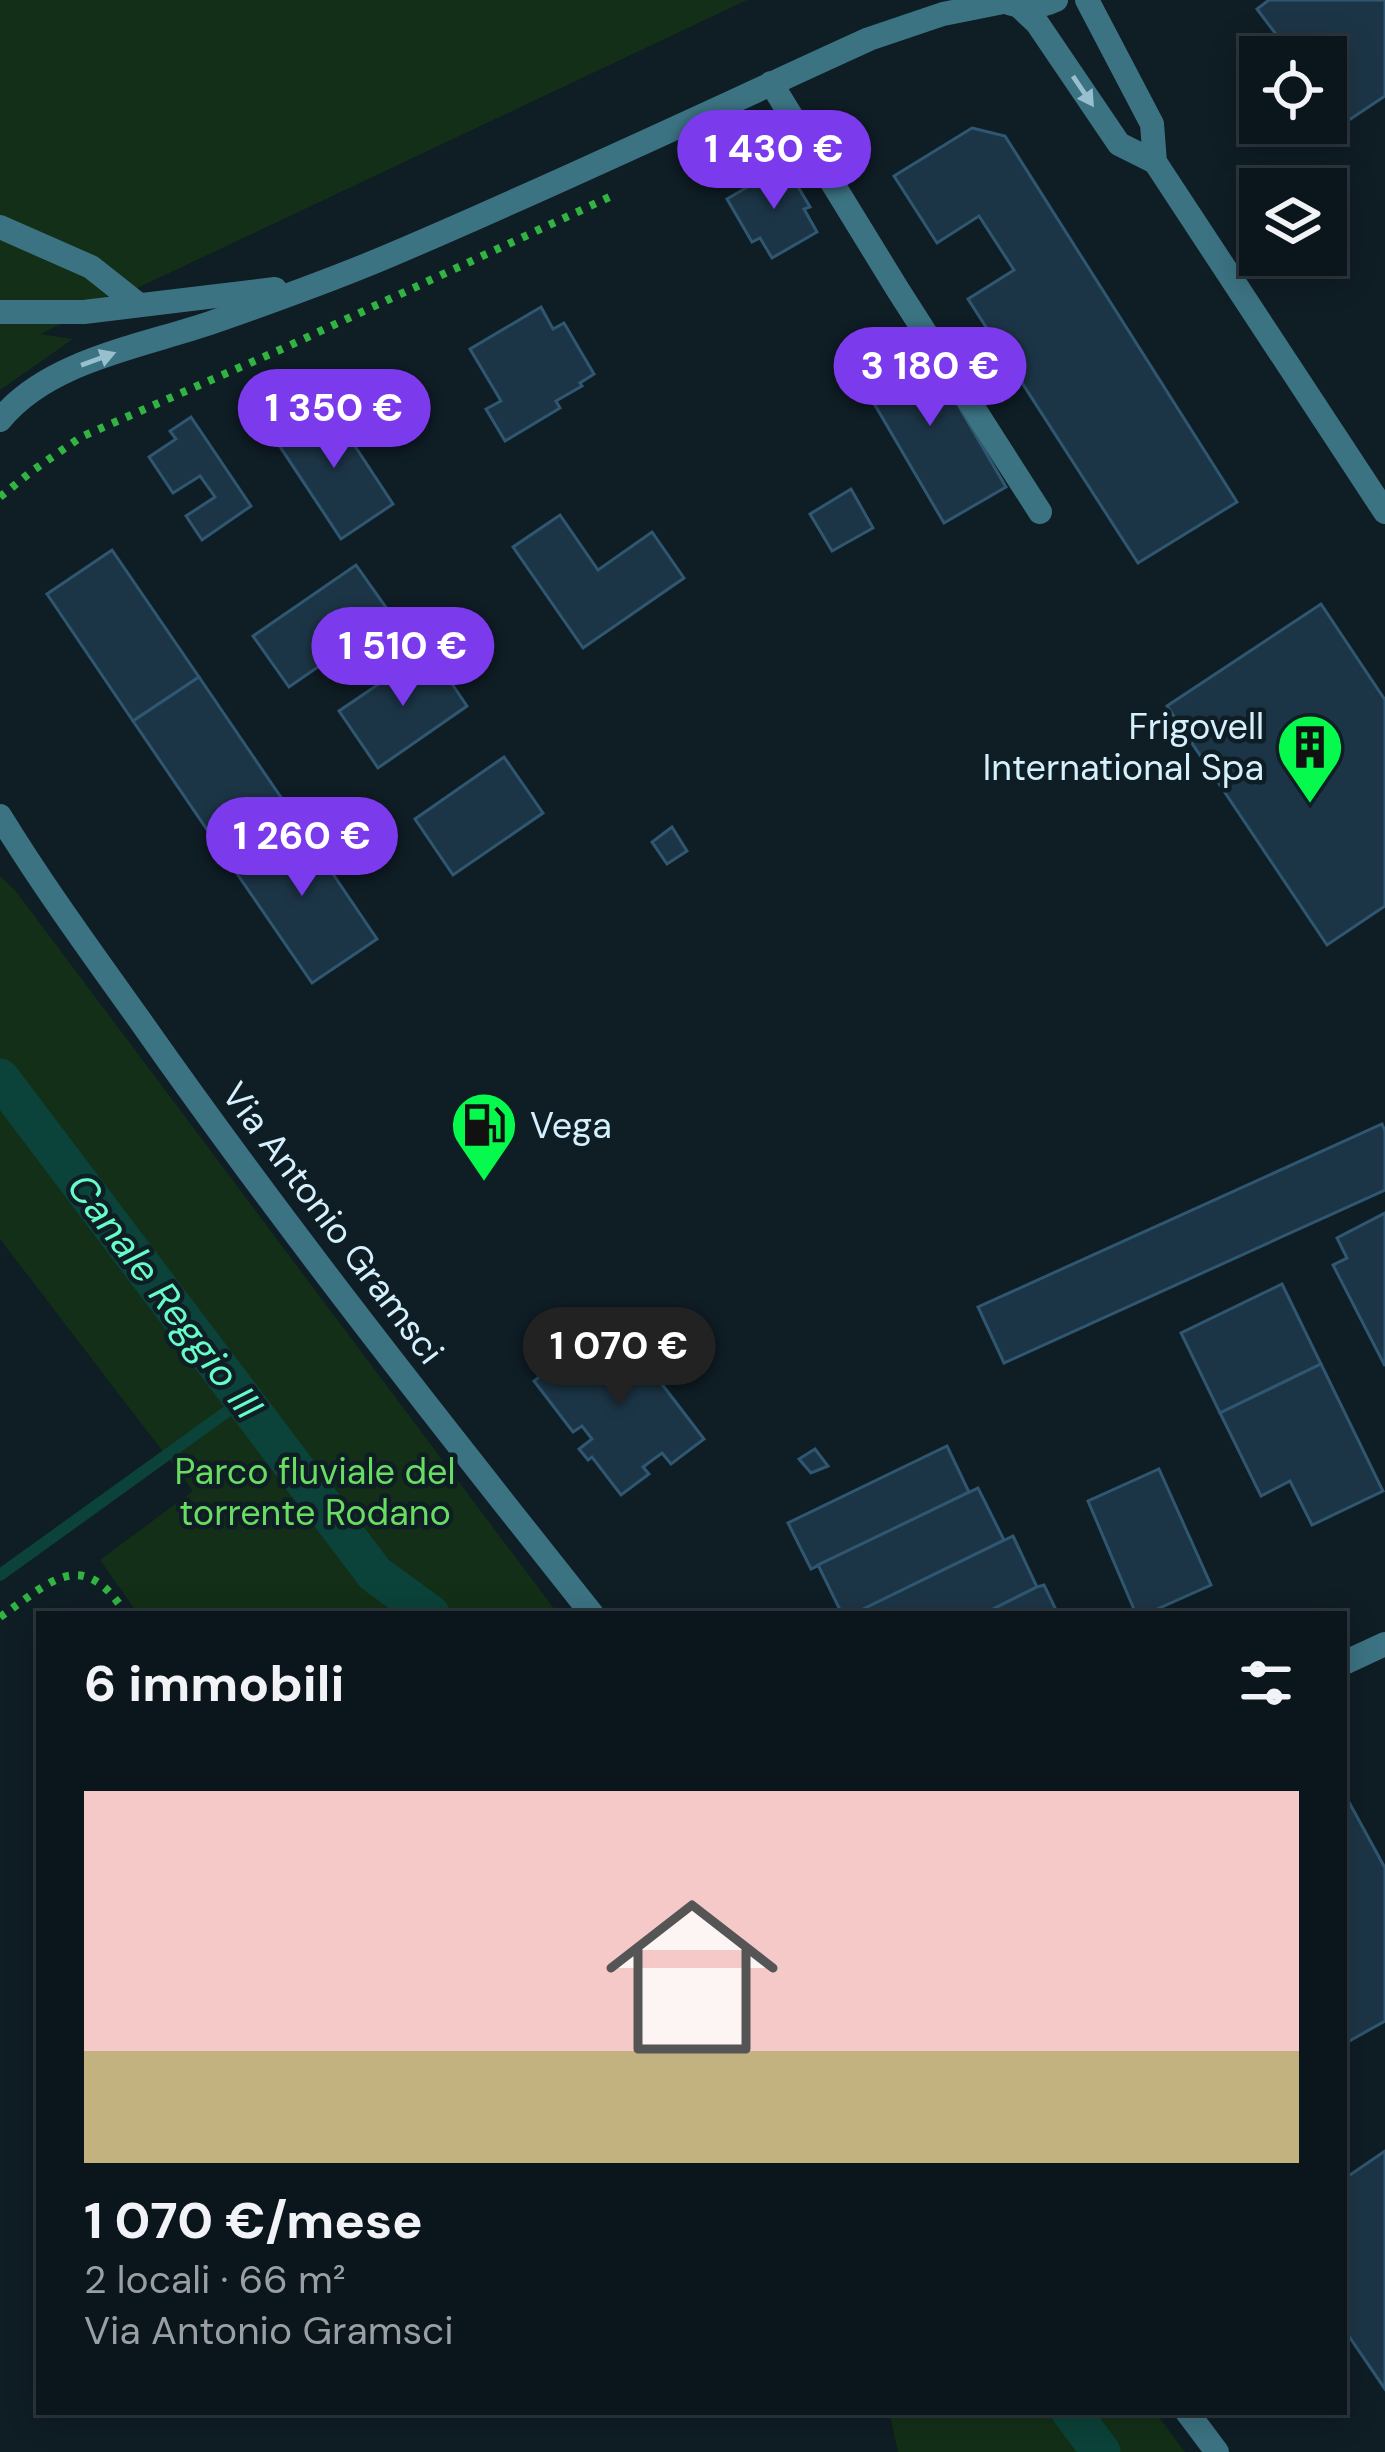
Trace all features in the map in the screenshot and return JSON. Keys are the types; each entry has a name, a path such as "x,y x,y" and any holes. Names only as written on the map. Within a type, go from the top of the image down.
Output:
{"street":[{"path":"869,39 927,0"},
{"path":"0,420 42,383 92,360 212,323 391,256 869,39 943,14 1008,3 1037,7 1056,0"},
{"path":"1087,0 1153,124 1155,162"},
{"path":"1008,3 1036,23 1119,144 1155,162 1385,512"},
{"path":"771,83 1040,512"},
{"path":"0,227 91,267 139,305"},
{"path":"0,312 84,312 314,285"},
{"name":"Via Antonio Gramsci","path":"0,815 30,865 240,1160 404,1378 590,1611"},
{"name":"Via Antonio Gramsci","path":"0,838 30,865"},
{"path":"1347,1663 1385,1644"},
{"path":"1189,2415 1216,2452"}],"path":[{"path":"0,497 80,437 621,191"},
{"path":"0,1617 57,1577 75,1575 98,1580 124,1611"}],"green space":[{"path":"0,0 747,0 40,334 73,339 0,390"},
{"name":"Parco fluviale del torrente Rodano","path":"0,876 556,1611 136,1611 100,1560 193,1491 0,1239"},
{"path":"890,2415 1157,2415 1185,2452 898,2452"}],"building":[{"path":"1269,0 1385,0 1385,96 1347,121 1347,36 1277,36 1257,9"},
{"path":"972,128 1005,136 1237,502 1138,563 968,299 1014,270 979,216 937,243 894,176"},
{"path":"785,165 810,207 804,209 817,232 772,258 760,238 752,242 727,199"},
{"path":"541,307 553,329 564,323 594,374 556,401 560,408 505,441 486,409 501,401 470,349"},
{"path":"917,335 1006,487 944,523 855,371"},
{"path":"326,402 393,504 341,539 275,439"},
{"path":"191,417 251,506 202,540 186,516 215,497 200,476 173,493 149,457 176,439 170,431"},
{"path":"851,489 873,528 832,551 810,514"},
{"path":"560,515 598,570 652,532 684,578 583,648 513,547"},
{"path":"112,550 199,677 133,721 47,594"},
{"path":"356,565 392,616 289,687 253,636"},
{"name":"Frigovell International Spa","path":"1321,604 1385,700 1385,906 1327,945 1167,706"},
{"path":"429,650 467,706 378,768 339,711"},
{"path":"199,677 293,815 227,859 133,721"},
{"path":"504,757 543,813 453,875 415,819"},
{"path":"293,815 377,939 312,983 227,859"},
{"path":"672,827 687,851 667,864 652,842"},
{"path":"1382,1124 1385,1190 1004,1363 978,1307"},
{"path":"1385,1213 1385,1366 1333,1265 1347,1258 1337,1238"},
{"path":"1282,1284 1321,1364 1220,1413 1181,1333"},
{"path":"619,1328 704,1439 671,1464 662,1453 643,1467 649,1474 621,1495 592,1457 588,1460 579,1449 592,1439 582,1426 573,1432 534,1381 582,1344 588,1351"},
{"path":"1321,1364 1383,1491 1312,1525 1290,1481 1261,1496 1220,1413"},
{"path":"947,1446 969,1492 811,1569 788,1523"},
{"path":"815,1449 828,1466 811,1473 799,1459"},
{"path":"1159,1469 1211,1585 1153,1611 1135,1611 1088,1501"},
{"path":"978,1488 1004,1540 859,1611 841,1611 818,1565"},
{"path":"1013,1536 1037,1587 989,1611 859,1611"},
{"path":"1044,1585 1057,1611 989,1611"},
{"path":"1347,1798 1385,1868 1385,2021 1347,2042"},
{"path":"1385,2151 1385,2389 1347,2333 1347,2177"}],"waterway":[{"name":"Canale Reggio III","path":"0,1078 375,1574 426,1611"},
{"path":"0,1575 243,1400"},
{"name":"Canale Reggio III","path":"1073,2415 1101,2452"}],"place":[{"name":"Frigovell International Spa","path":"1310,806"},
{"name":"Vega","path":"484,1184"}]}
